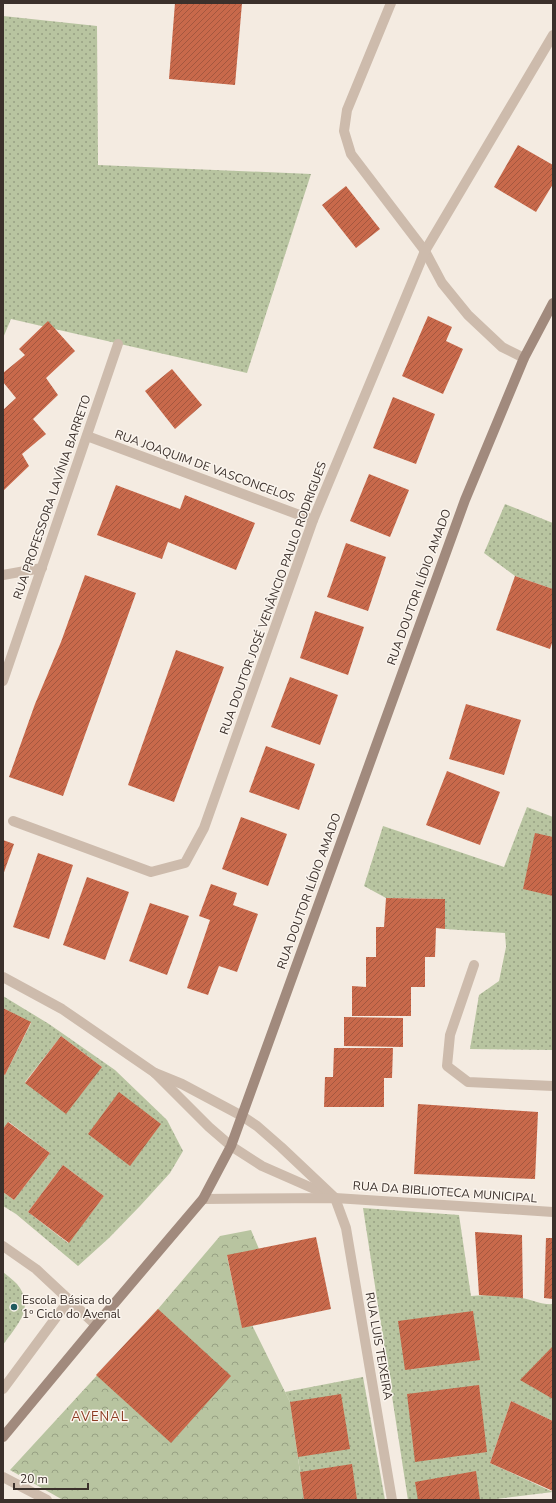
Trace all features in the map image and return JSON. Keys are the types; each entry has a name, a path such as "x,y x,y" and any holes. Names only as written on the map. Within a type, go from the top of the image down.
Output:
{"street":[{"path":"391,3 347,110 344,131 351,154 425,251 442,283 468,315 502,347 524,358"},
{"name":"RUA DOUTOR JOSÉ VENÂNCIO PAULO RODRIGUES","path":"13,821 151,872 185,863 204,828 313,520 425,251 553,35"},
{"name":"RUA DOUTOR ILÍDIO AMADO","path":"3,1438 96,1325 204,1199 231,1146 464,500 524,358 553,303"},
{"name":"RUA PROFESSORA LAVÍNIA BARRETO","path":"3,681 118,344"},
{"name":"RUA JOAQUIM DE VASCONCELOS","path":"87,436 313,520"},
{"path":"3,575 42,568"},
{"path":"474,965 450,1035 447,1066 468,1082 553,1086"},
{"path":"3,977 62,1010 155,1073 209,1127 231,1146 262,1166 335,1198"},
{"path":"155,1073 182,1084 242,1116 281,1147 335,1198"},
{"name":"RUA DA BIBLIOTECA MUNICIPAL","path":"204,1199 335,1198 553,1212"},
{"name":"RUA LUIS TEIXEIRA","path":"335,1198 346,1228 392,1500"},
{"path":"3,1246 36,1270 96,1325"},
{"path":"3,1389 69,1300"},
{"path":"3,1477 47,1500"}],"green space":[{"path":"3,16 97,26 98,165 311,174 247,373 11,319 3,338"},
{"path":"505,504 553,523 553,589 515,576 484,553"},
{"path":"527,807 553,817 553,1050 470,1049 479,995 499,981 506,947 505,933 445,929 445,899 386,898 364,886 383,826 504,867"},
{"path":"3,996 49,1024 115,1070 167,1120 183,1151 170,1173 140,1206 109,1238 78,1266 16,1214 3,1206 3,1192 14,1200 50,1153 9,1122 3,1129 3,1074 5,1075 31,1023 3,1008","holes":["61,1036 102,1067 25,1083 25,1082","63,1165 104,1196 68,1243 28,1212"]},
{"path":"363,1208 459,1215 471,1296 490,1295 522,1298 545,1304 553,1304 553,1421 511,1401 490,1463 553,1492 496,1500 408,1500"},
{"path":"251,1230 259,1249 227,1256 242,1327 252,1325 290,1402 304,1500 63,1500 10,1470 158,1309 220,1236"},
{"name":"Escola Básica do 1º Ciclo do Avenal","path":"3,1272 17,1284 22,1292 25,1300 25,1308 19,1323 3,1345"},
{"path":"363,1377 385,1500 304,1500 290,1402 285,1392"}],"building":[{"path":"175,3 242,3 235,85 169,79"},
{"path":"518,145 553,165 553,184 536,212 494,187"},
{"path":"346,186 380,229 356,248 322,205"},
{"path":"428,316 452,327 446,341 463,349 443,394 402,376"},
{"path":"48,321 75,351 46,378 58,395 33,419 46,434 22,454 29,466 3,491 3,410 16,398 3,382 3,373 25,355 19,349"},
{"path":"172,369 202,405 175,429 145,391"},
{"path":"393,397 435,414 416,464 373,448"},
{"path":"369,474 409,490 390,537 350,521"},
{"path":"116,485 180,509 185,495 255,523 236,570 168,542 162,559 97,535"},
{"path":"346,543 386,557 368,611 327,597"},
{"path":"85,575 136,593 63,796 9,777 35,704 61,642"},
{"path":"515,576 553,589 553,640 550,649 496,630"},
{"path":"315,611 364,627 348,675 300,658"},
{"path":"176,650 224,667 174,802 128,785"},
{"path":"290,677 338,695 320,745 271,727"},
{"path":"466,704 521,720 504,775 449,759"},
{"path":"266,746 315,764 299,810 249,792"},
{"path":"447,771 500,792 480,845 426,825"},
{"path":"241,817 287,834 268,886 222,869"},
{"path":"535,833 553,837 553,896 523,889"},
{"path":"3,840 14,844 3,875"},
{"path":"38,853 73,865 49,939 13,927"},
{"path":"87,877 129,892 105,960 63,945"},
{"path":"211,884 237,893 233,905 258,914 237,972 219,966 208,995 187,988 210,920 199,916"},
{"path":"386,898 445,899 445,929 436,928 435,957 425,957 425,987 411,987 411,1016 352,1016 352,986 366,987 366,957 376,957 376,927 384,927"},
{"path":"150,903 189,916 167,975 129,961"},
{"path":"3,1008 31,1022 5,1075 3,1074"},
{"path":"344,1017 403,1018 403,1047 344,1046"},
{"path":"61,1036 102,1067 66,1114 25,1083"},
{"path":"334,1048 393,1048 392,1078 384,1078 384,1107 324,1107 325,1077 333,1077"},
{"path":"119,1092 161,1124 130,1166 88,1134"},
{"path":"418,1104 538,1112 535,1179 414,1174"},
{"path":"8,1122 50,1153 14,1200 3,1192 3,1129"},
{"path":"63,1165 104,1196 69,1243 28,1212"},
{"path":"475,1232 522,1235 523,1298 479,1295"},
{"path":"316,1237 331,1309 242,1328 227,1255"},
{"path":"546,1238 553,1238 553,1299 544,1298"},
{"path":"158,1309 231,1376 171,1443 96,1375"},
{"path":"473,1311 480,1360 405,1370 398,1321"},
{"path":"553,1346 553,1399 520,1380"},
{"path":"479,1385 487,1452 415,1462 407,1394"},
{"path":"341,1394 350,1449 298,1457 290,1402"},
{"path":"511,1401 553,1421 553,1491 490,1463"},
{"path":"352,1464 357,1500 304,1500 300,1472"},
{"path":"476,1471 480,1500 418,1500 415,1482"}],"place":[{"name":"Escola Básica do 1º Ciclo do Avenal","path":"14,1307"}],"district":[{"name":"AVENAL","path":"100,1417"}]}
